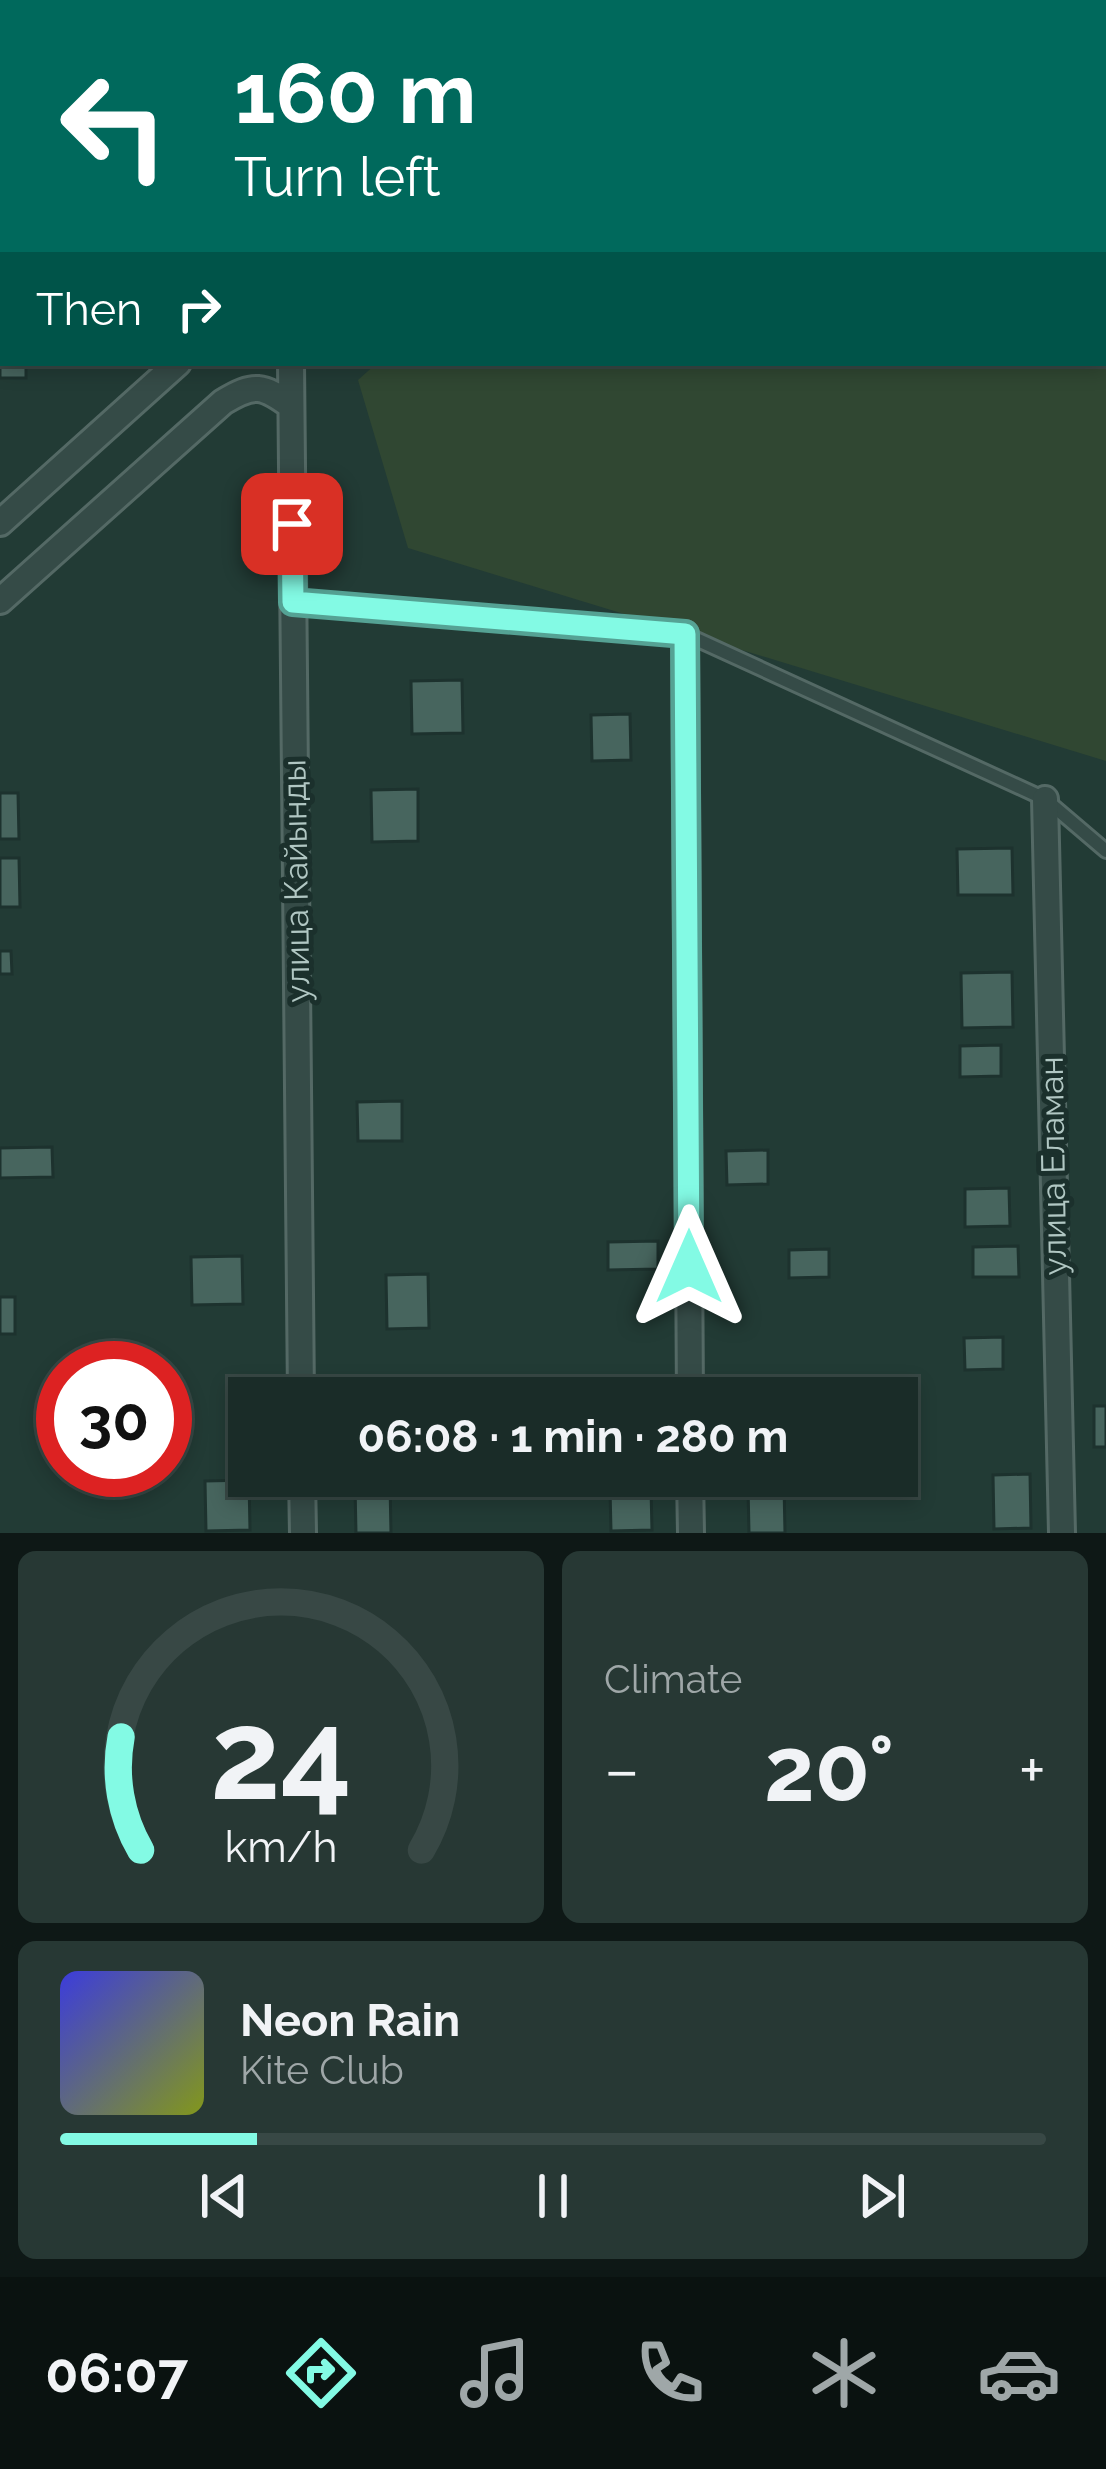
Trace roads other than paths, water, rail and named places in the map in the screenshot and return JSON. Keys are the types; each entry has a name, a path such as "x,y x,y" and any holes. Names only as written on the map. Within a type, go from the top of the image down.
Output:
{"street":[{"path":"0,523 175,366"},
{"name":"улица Кайынды","path":"291,366 302,1377"},
{"path":"0,602 223,402 245,389 268,389 291,406"},
{"path":"685,634 690,1377"},
{"name":"улица Еламан","path":"1045,800 1062,1533"},
{"path":"302,1497 303,1533"},
{"path":"690,1497 691,1533"}],"lane":[{"path":"293,602 685,634 1045,800 1106,851"}]}
